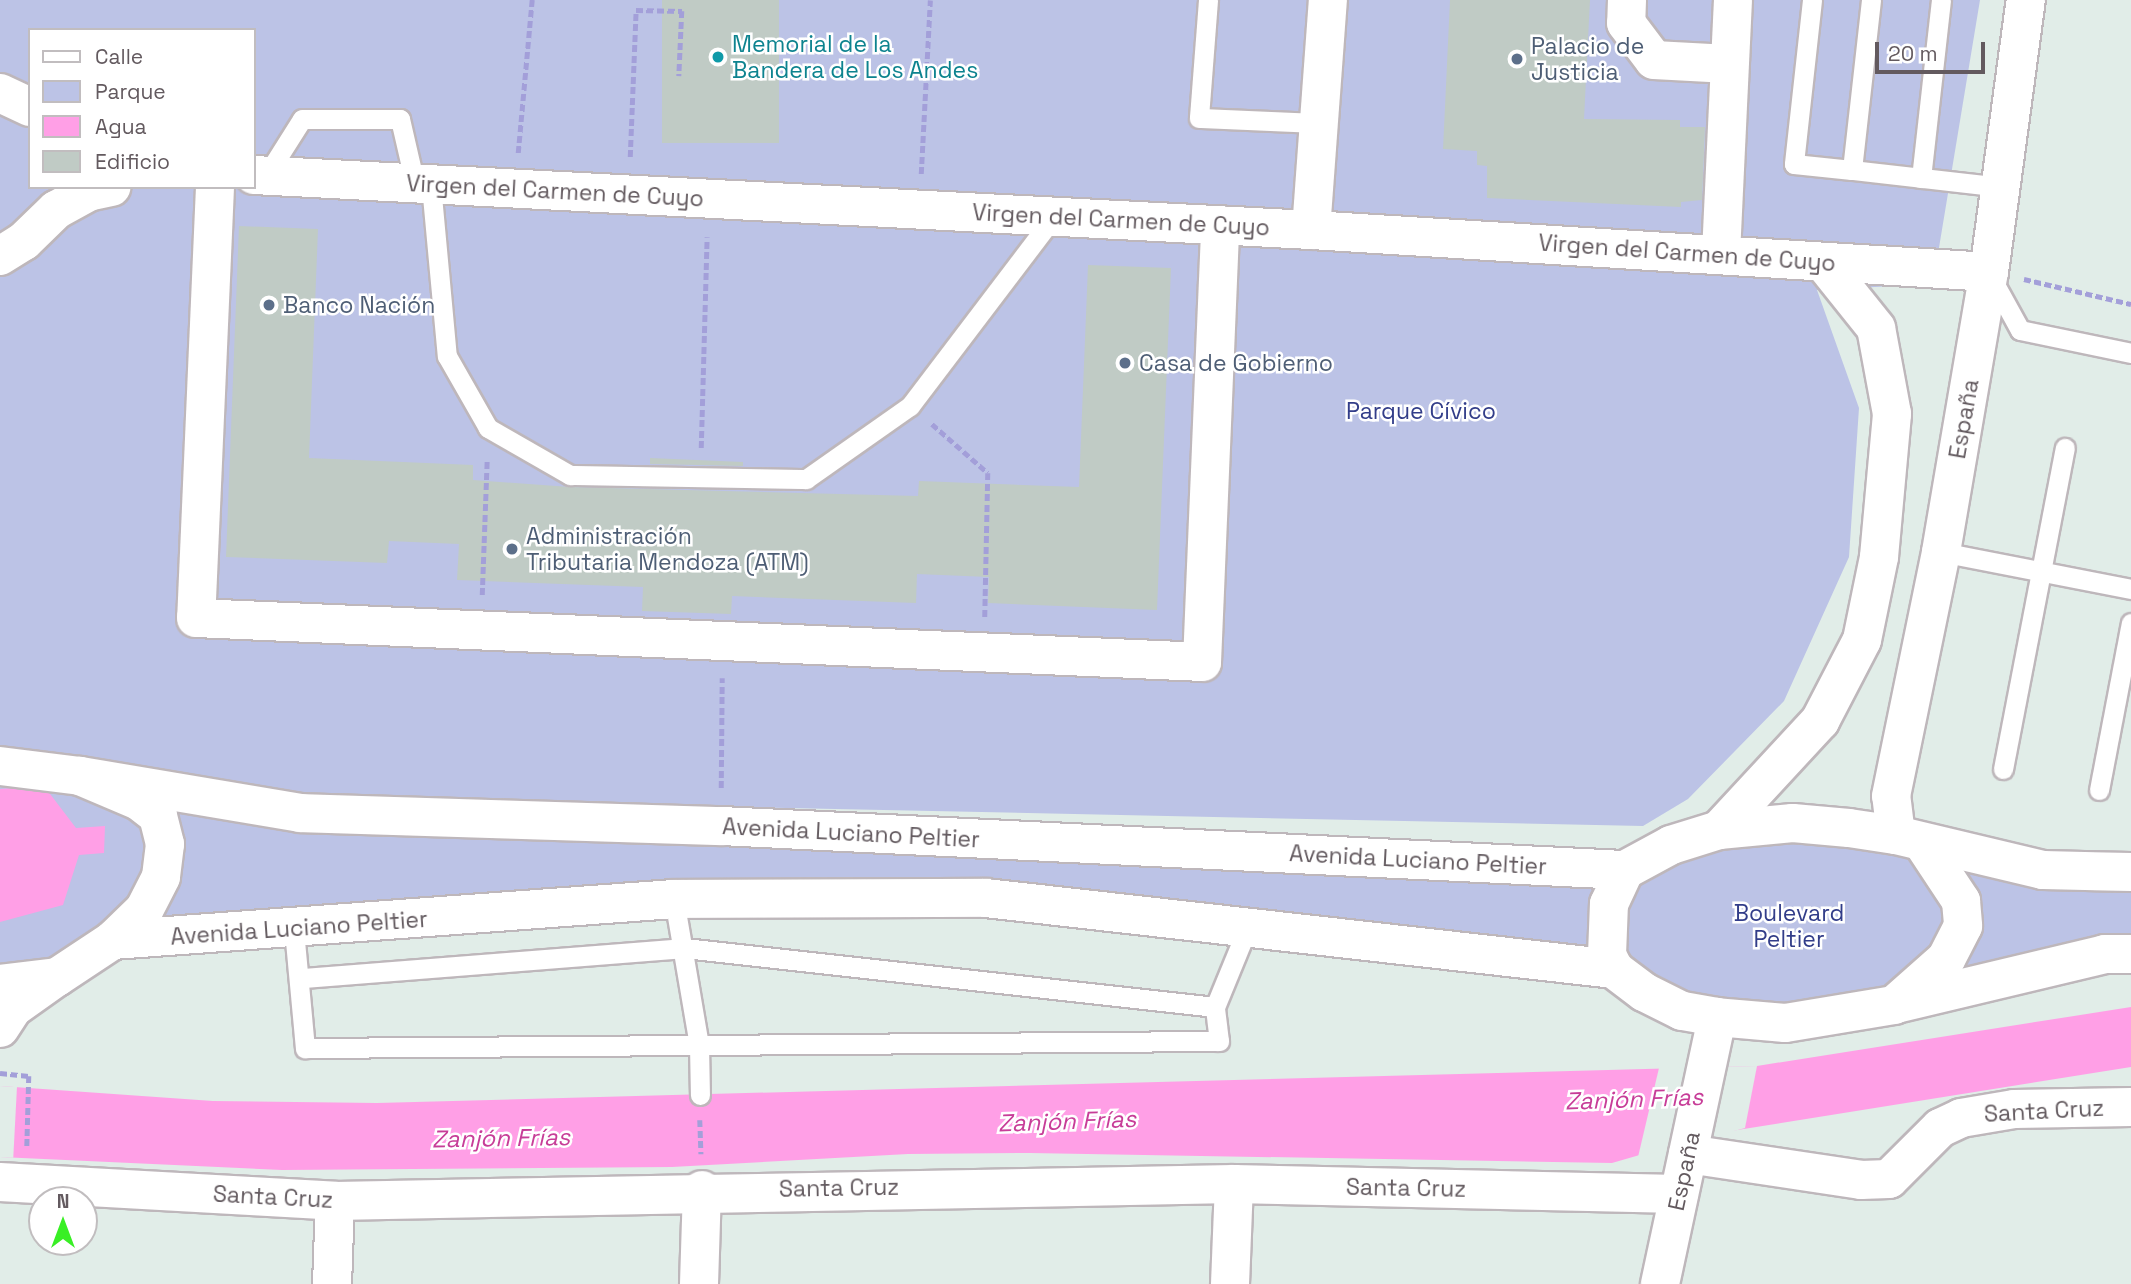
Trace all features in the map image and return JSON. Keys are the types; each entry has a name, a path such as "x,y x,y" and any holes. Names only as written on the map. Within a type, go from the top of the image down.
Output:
{"street":[{"path":"1311,230 1328,0"},
{"path":"1627,0 1626,23 1654,61 1729,64"},
{"path":"1721,254 1733,0"},
{"name":"España","path":"1909,838 1891,796 1941,552 1989,272 2026,0"},
{"path":"0,93 28,106"},
{"name":"Virgen del Carmen de Cuyo","path":"260,175 1311,230 1989,272"},
{"path":"0,256 24,241 56,210 88,191 100,189"},
{"path":"215,189 196,618 1202,662 1220,225"},
{"path":"1719,830 1820,721 1862,640 1879,557 1892,414 1876,328 1824,262"},
{"path":"0,1028 13,1008 113,940 144,910 161,877 165,844 158,816 139,801 80,776 7,758"},
{"name":"Avenida Luciano Peltier","path":"80,776 300,813 721,826 1625,870"},
{"path":"2131,872 2043,870 1909,838 1793,822 1719,830 1671,845 1625,870 1609,904 1604,945 1614,969 1644,992 1682,1011 1785,1023 1894,1004 2105,954 2131,954"},
{"path":"1894,1004 1946,959 1963,926 1961,901 1909,838"},
{"name":"Avenida Luciano Peltier","path":"113,940 294,930 674,899 986,898 1249,925 1614,969"},
{"path":"0,984 57,977"},
{"name":"España","path":"1660,1284 1717,1017"},
{"name":"Santa Cruz","path":"1689,1147 1861,1180 1889,1179 1940,1128 1961,1118 2014,1110 2131,1107"},
{"name":"Santa Cruz","path":"14,1170 335,1200 702,1178 1234,1184 1679,1194"},
{"path":"699,1284 702,1178"},
{"path":"1230,1284 1234,1184"},
{"path":"332,1284 335,1200"}],"lane":[{"path":"1208,0 1199,117 1319,123"},
{"path":"1812,0 1794,164 2001,187"},
{"path":"1852,170 1871,0"},
{"path":"1922,178 1941,0"},
{"path":"260,175 302,119 400,119 423,184 447,356 488,428 570,475 806,479 910,406 1054,216"},
{"path":"1989,272 2020,330 2131,353"},
{"path":"2003,769 2065,448"},
{"path":"1941,552 2131,589"},
{"path":"2099,790 2131,623"},
{"path":"674,899 685,948 699,1045 700,1095"},
{"path":"294,930 304,1048 1219,1041 1215,1007 1249,925"},
{"path":"300,978 685,948 1215,1007"}],"path":[{"path":"515,188 532,0"},
{"path":"919,209 930,0"},
{"path":"630,141 636,9 682,11 679,76"},
{"path":"700,477 708,199"},
{"path":"1989,272 2131,304"},
{"path":"910,406 988,473 984,653"},
{"path":"481,631 488,428"},
{"path":"721,826 722,642"},
{"path":"0,1073 29,1076 14,1170"},
{"path":"700,1095 702,1178"}],"green space":[{"name":"Parque Cívico","path":"0,0 1980,0 1933,284 1817,290 1859,408 1849,557 1784,701 1688,799 1643,826 311,798 99,769 0,745"},
{"name":"Boulevard Peltier","path":"0,773 76,788 1633,883 1727,841 1798,839 2131,885 2131,950 1786,1015 1688,1006 1633,979 1088,898 732,879 310,907 56,972 0,977"}],"water":[{"path":"44,786 76,828 105,826 104,853 79,855 63,905 0,922 0,789"},
{"name":"Zanjón Frías","path":"2131,1007 2131,1067 1712,1134 1612,1163 1030,1153 908,1154 672,1167 282,1170 0,1157 0,1086 213,1101 377,1103 1757,1066"}],"pier":[{"path":"1757,1066 1745,1128 1638,1157 1659,1068"},
{"path":"0,1086 17,1087 13,1158 0,1157"}],"building":[{"path":"662,0 779,0 779,143 662,143"},
{"name":"Palacio de Justicia","path":"1450,0 1590,0 1584,119 1680,120 1680,127 1705,127 1702,200 1681,202 1681,207 1487,198 1487,166 1477,165 1477,151 1443,149"},
{"name":"Casa de Gobierno","path":"239,226 318,229 309,458 473,465 473,480 570,487 918,496 919,481 1079,487 1088,265 1171,268 1157,610 988,603 989,577 917,574 916,603 732,596 731,614 642,611 643,587 457,580 459,544 389,541 387,563 226,557"},
{"path":"650,458 743,462 743,466 650,464"}],"place":[{"name":"Memorial de la Bandera de Los Andes","path":"718,57"},
{"name":"Palacio de Justicia","path":"1517,59"},
{"name":"Banco Nación","path":"269,305"},
{"name":"Casa de Gobierno","path":"1125,363"},
{"name":"Administración Tributaria Mendoza (ATM)","path":"512,549"}]}
